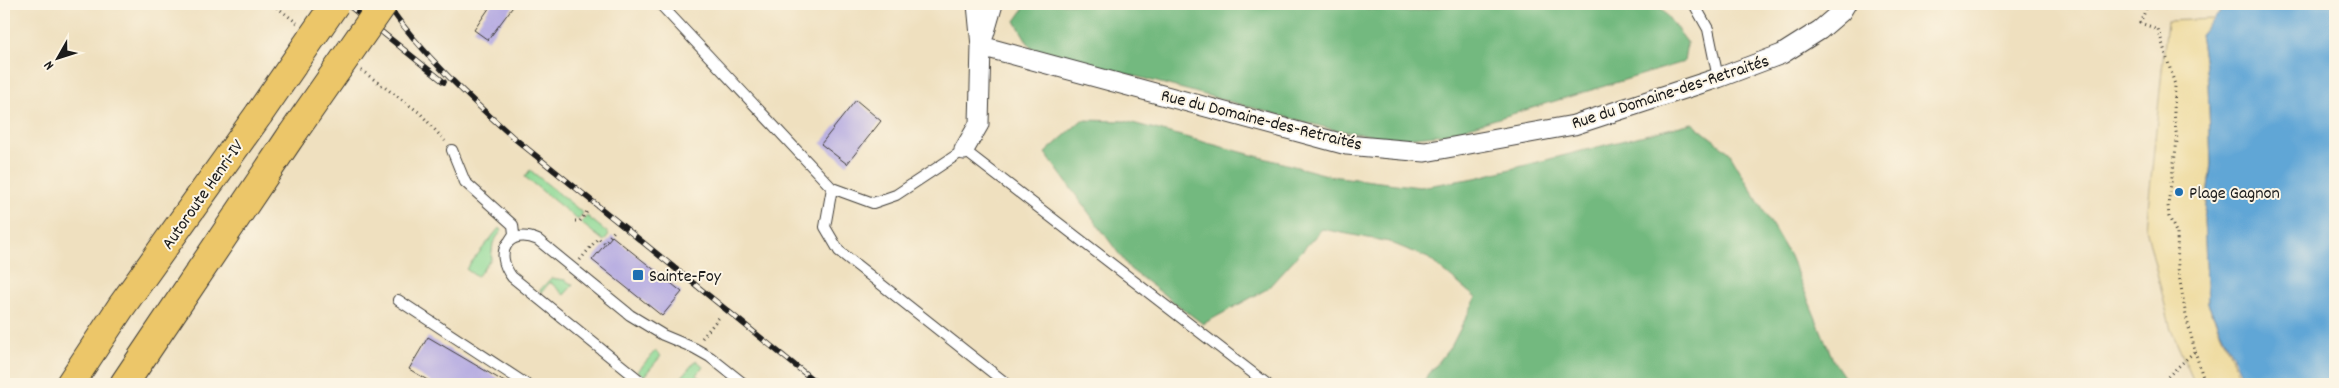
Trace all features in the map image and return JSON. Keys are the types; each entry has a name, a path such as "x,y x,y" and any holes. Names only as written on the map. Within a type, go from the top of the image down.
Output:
{"highway":[{"name":"Autoroute Henri-IV","path":"70,384 121,307 335,4"},
{"path":"124,384 291,136 383,4"}],"street":[{"path":"964,150 979,124 981,46 977,4"},
{"path":"981,46 993,4"},
{"name":"Rue du Domaine-des-Retraités","path":"981,46 1346,145 1425,152 1574,125 1718,78 1782,54 1820,30 1841,12 1846,4"}],"lane":[{"path":"660,4 832,188 873,203 896,195 964,150 1268,384"},
{"path":"1694,4 1708,29 1718,78"},
{"path":"452,150 465,182 513,225 514,234 504,250 503,259 512,277 644,384"},
{"path":"832,188 825,227 839,251 1007,384"},
{"path":"510,240 523,236 538,240 615,303 652,329 710,357 744,384"},
{"path":"398,300 526,384"}],"path":[{"path":"273,4 300,26"},
{"path":"2148,5 2140,23 2158,29 2174,85 2176,141 2168,205 2169,217 2177,234 2178,269 2186,316 2205,384"},
{"path":"359,68 420,114 452,150"},
{"path":"575,221 580,222 589,209"},
{"path":"573,268 598,238 604,243 614,230"},
{"path":"694,348 721,315"},
{"path":"2160,384 2195,351"}],"green space":[{"path":"1027,4 1305,4 1408,12 1459,4 1658,4 1687,42 1684,62 1446,134 1394,139 1331,129 1031,48 1015,21"},
{"path":"1082,120 1125,121 1331,176 1420,187 1475,178 1692,123 1729,152 1790,256 1834,362 1849,384 1421,384 1452,345 1476,298 1428,258 1389,242 1322,229 1267,289 1203,324 1130,269 1045,153"},
{"path":"530,170 583,213 578,220 525,177"},
{"path":"587,216 609,234 604,241 581,223"},
{"path":"499,228 502,230 493,243 491,259 477,277 466,269"},
{"path":"551,278 565,280 573,285 564,295 550,282 541,293 540,290"},
{"path":"655,351 661,356 644,376 638,371"},
{"path":"696,360 703,366 696,375 708,384 687,384 683,381 676,384"}],"sand":[{"name":"Plage Gagnon","path":"2215,19 2200,35 2208,83 2211,164 2204,220 2208,304 2243,384 2195,384 2171,330 2146,228 2167,21"}],"water":[{"path":"2228,4 2335,4 2335,384 2246,384 2208,304 2204,220 2211,164 2208,83 2200,34"}],"building":[{"path":"492,4 515,4 488,40 474,30"},
{"path":"856,100 881,121 847,164 821,144"},
{"path":"612,236 682,292 662,316 592,260"},
{"path":"428,337 508,384 434,384 409,369"}],"railway":[{"path":"347,4 444,82"},
{"path":"387,4 416,41 447,75 514,138 818,384"}],"place":[{"name":"Plage Gagnon","path":"2179,192"},
{"name":"Sainte-Foy","path":"638,275"}]}
